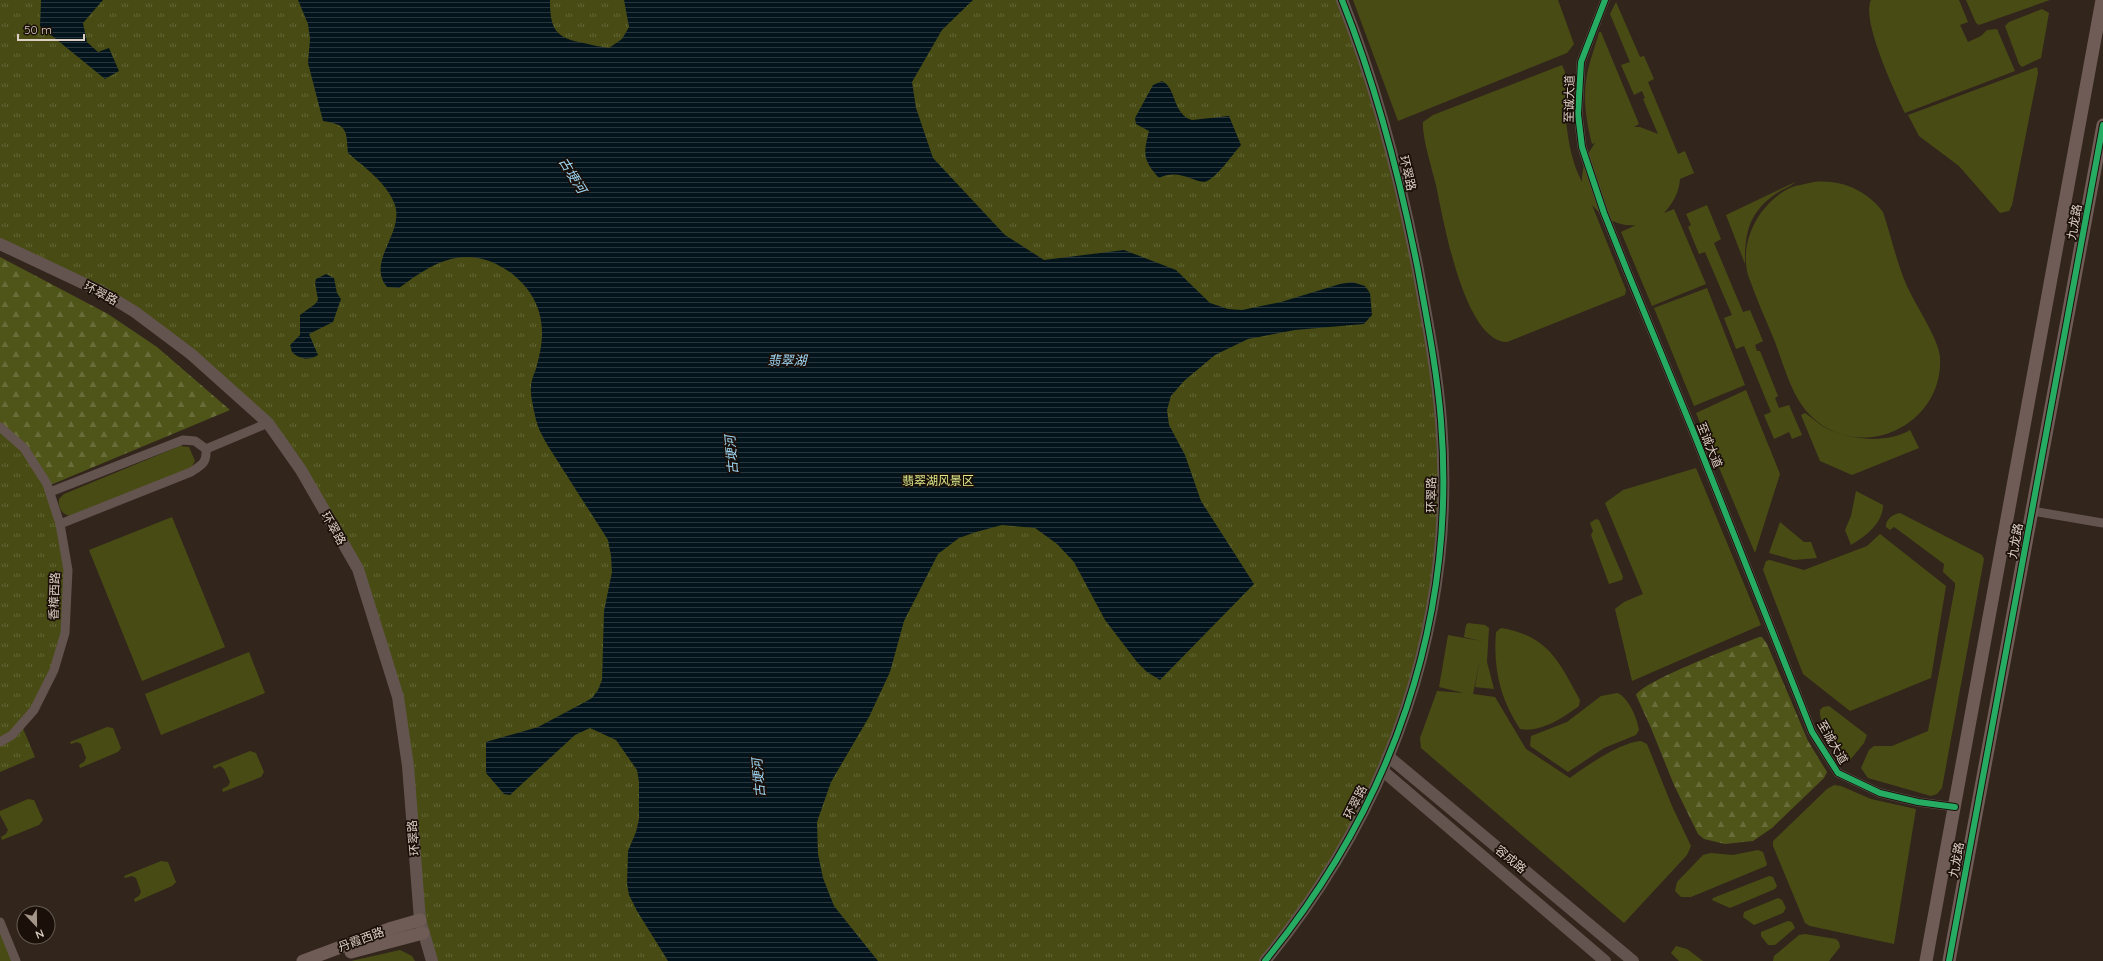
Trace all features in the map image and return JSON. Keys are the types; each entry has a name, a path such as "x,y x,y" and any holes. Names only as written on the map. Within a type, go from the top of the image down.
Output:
{"main road":[{"name":"九龙路","path":"1926,961 2102,0"},
{"name":"九龙路","path":"1949,961 2103,125"},
{"name":"丹霞西路","path":"303,961 390,929 422,926"},
{"name":"丹霞西路","path":"325,961 422,926"}],"street":[{"name":"环翠路","path":"1265,961 1300,917 1332,867 1389,757 1401,727 1418,674 1431,605 1442,521 1443,489 1441,423 1431,340 1398,176 1377,98 1342,0"},
{"name":"至诚大道","path":"1605,0 1581,62 1578,114 1582,147 1604,213 1693,431 1812,732 1838,773 1880,793 1918,802 1955,807"},
{"name":"环翠路","path":"0,244 104,293 135,312 191,354 268,423 301,470 358,569 398,697 408,766 422,926 432,961"},
{"path":"206,449 268,423"},
{"name":"香樟西路","path":"0,427 24,448 35,464 50,492 60,524 68,570 65,633 54,670 34,710 12,735 0,742"},
{"path":"50,492 183,440 195,441 206,449"},
{"path":"60,524 191,472 204,464 206,449"},
{"path":"2032,511 2103,522"},
{"name":"容成路","path":"1389,757 1633,961"},
{"name":"容成路","path":"1383,771 1605,961"},
{"path":"0,922 16,961"}],"green space":[{"name":"翡翠湖风景区","path":"0,0 1342,0 1359,42 1431,340 1443,489 1418,674 1361,816 1265,961 432,961 423,933 401,709 358,569 268,423 135,312 0,244"},
{"path":"1353,0 1558,0 1574,44 1567,53 1398,121"},
{"path":"1871,0 1959,0 1968,22 1960,25 1968,42 1981,36 1987,30 1997,29 2015,71 1905,113 1880,56 1871,23 1869,10"},
{"path":"1966,0 2050,0 1979,25 1976,23"},
{"path":"1616,2 1640,57 1644,56 1654,79 1648,82 1678,154 1685,151 1694,173 1680,179 1675,198 1664,213 1674,209 1706,284 1652,306 1621,232 1636,225 1624,225 1612,221 1596,210 1592,205 1626,290 1625,295 1507,342 1492,337 1479,322 1467,301 1458,276 1450,249 1426,144 1423,122 1433,115 1562,65 1566,75 1565,104 1569,144 1574,164 1582,182 1585,161 1595,143 1592,144 1586,113 1585,89 1588,68 1599,32 1601,32 1639,124 1634,127 1640,127 1658,134 1643,99 1645,98 1642,91 1634,95 1621,65 1630,62 1610,14"},
{"path":"2042,9 2049,13 2041,58 2022,67 2019,64 2005,26 2009,22"},
{"path":"2037,67 2038,73 2012,205 2009,211 2000,213 1959,166 1919,136 1908,115"},
{"path":"1795,182 1776,193 1765,202 1753,217 1747,234 1745,264 1726,215"},
{"path":"1814,182 1834,182 1843,184 1861,192 1877,204 1883,212 1906,284 1939,349 1940,357 1938,381 1928,402 1914,419 1895,431 1874,437 1852,437 1830,430 1810,415 1804,408 1789,381 1748,275 1746,249 1754,224 1761,213 1769,203 1790,188"},
{"path":"1707,205 1721,239 1714,243 1743,312 1750,310 1763,341 1755,345 1757,351 1760,351 1778,396 1775,398 1779,408 1789,405 1802,435 1792,439 1789,432 1774,439 1764,415 1771,412 1744,346 1736,349 1724,318 1732,315 1705,252 1699,254 1688,227 1691,225 1686,214"},
{"path":"0,257 108,314 157,347 230,410 48,486 0,427"},
{"path":"1707,288 1745,385 1694,406 1654,308"},
{"path":"1746,390 1780,474 1755,553 1696,413"},
{"path":"1805,413 1826,428 1857,438 1879,439 1901,434 1910,430 1919,448 1852,475 1820,461 1801,415"},
{"path":"0,427 6,431 47,484 64,552 65,633 54,670 22,726 35,757 0,772"},
{"path":"180,446 189,447 195,461 191,468 70,516 64,514 61,510 59,499 64,494"},
{"path":"1696,468 1761,625 1632,681 1615,609 1624,602 1643,594 1605,503 1623,490"},
{"path":"1856,491 1883,505 1880,518 1873,528 1851,545 1845,530 1851,516"},
{"path":"1900,513 1982,555 1984,559 1942,788 1937,794 1931,796 1868,778 1861,768 1869,750 1874,746 1892,746 1928,731 1955,587 1955,583 1943,572 1944,564 1894,527 1890,530 1886,527 1886,524 1890,518"},
{"path":"172,517 225,647 142,681 89,550"},
{"path":"1596,519 1599,520 1623,577 1622,580 1609,584 1591,535 1593,531 1590,523"},
{"path":"1780,522 1804,542 1811,542 1817,558 1794,560 1769,553"},
{"path":"1880,534 1946,586 1931,678 1850,711 1803,674 1763,570 1766,561 1770,560 1804,570 1867,546"},
{"path":"1468,623 1485,625 1489,628 1487,662 1494,689 1475,687 1480,659 1473,694 1495,697 1526,749 1570,778 1594,761 1614,750 1633,742 1641,741 1647,744 1672,806 1691,846 1687,855 1624,923 1421,748 1420,738 1437,691 1464,693 1439,687 1448,635 1481,641 1464,637 1466,625"},
{"path":"1501,628 1531,637 1542,644 1551,653 1566,674 1580,700 1579,706 1552,723 1536,729 1520,729 1507,706 1499,683 1495,645 1496,632"},
{"path":"1762,637 1767,644 1808,741 1827,772 1824,778 1772,828 1753,841 1725,844 1704,839 1698,834 1674,785 1636,695 1643,689 1673,672"},
{"path":"249,652 265,693 161,735 145,694"},
{"path":"1617,693 1629,703 1637,720 1639,730 1636,735 1604,748 1568,772 1530,746 1531,736 1567,722 1601,696"},
{"path":"1829,706 1867,735 1864,743 1850,760 1845,757 1835,745 1822,722 1820,710 1823,707"},
{"path":"107,727 113,728 121,748 118,752 80,768 79,765 84,762 86,758 81,744 77,742 71,744 70,742"},
{"path":"250,751 256,753 264,772 261,777 223,792 222,789 228,786 230,782 224,769 220,766 214,769 213,766"},
{"path":"1834,785 1841,786 1871,799 1916,809 1894,944 1810,926 1805,923 1773,846 1773,841 1827,789"},
{"path":"28,799 34,800 43,820 39,825 2,840 1,837 6,834 8,830 0,815 0,811"},
{"path":"1758,850 1763,852 1767,864 1766,866 1691,897 1681,897 1675,891 1677,882 1703,855 1711,853 1733,855"},
{"path":"161,861 168,862 176,882 172,886 135,902 134,899 139,896 141,892 136,878 132,876 125,878 124,876"},
{"path":"1769,876 1773,877 1777,886 1775,889 1730,908 1712,900 1713,898"},
{"path":"1778,898 1782,900 1786,908 1783,913 1754,925 1743,917 1744,912"},
{"path":"1788,921 1792,922 1795,928 1775,945 1768,945 1761,936 1761,932"},
{"path":"0,930 16,961 0,961"},
{"path":"1805,934 1836,939 1839,942 1840,947 1829,961 1773,961 1774,956 1799,935"},
{"path":"1676,946 1687,949 1703,961 1679,961 1671,953"},
{"path":"400,950 412,956 415,961 351,961"}],"water":[{"path":"41,0 103,0 83,23 87,42 98,52 109,48 119,71 105,79 40,26"},
{"name":"翡翠湖","path":"298,0 550,0 553,25 560,35 574,41 609,48 622,39 629,27 624,0 973,0 942,30 912,82 916,108 933,158 1005,235 1044,260 1124,250 1176,270 1210,303 1228,309 1242,310 1281,302 1340,284 1352,282 1365,286 1370,293 1372,315 1364,324 1295,330 1248,339 1215,355 1184,381 1171,396 1167,410 1169,425 1185,455 1201,501 1254,584 1160,680 1147,672 1137,662 1105,620 1074,562 1057,544 1035,528 1002,525 959,538 938,554 904,621 890,672 869,717 831,782 817,822 818,854 823,878 834,906 878,961 668,961 637,911 629,895 627,884 628,851 636,832 639,819 639,782 637,770 616,740 590,728 575,735 510,795 504,794 486,773 486,742 538,727 592,698 598,690 602,680 604,611 612,572 608,540 540,432 532,403 531,385 540,351 542,327 537,307 530,293 521,281 509,271 495,264 481,259 466,257 451,259 437,264 399,288 387,287 382,277 381,267 383,257 395,226 395,205 387,190 381,183 348,153 347,139 344,130 337,124 323,121 308,63 310,39 308,24"},
{"path":"1162,81 1167,84 1178,107 1186,117 1192,120 1229,116 1241,145 1220,170 1207,181 1203,182 1181,175 1167,175 1159,178 1147,161 1145,151 1149,131 1136,124 1135,118 1153,85"},
{"path":"326,274 334,278 337,293 341,299 333,322 309,334 318,355 308,359 301,358 292,352 290,345 300,335 300,315 318,300 315,283 316,279"}],"cycle path":[{"path":"1265,961 1309,902 1348,840 1380,775 1406,709 1426,640 1438,569 1443,496 1441,421 1431,345 1418,270 1395,167 1377,100 1355,33 1342,0"},
{"path":"1605,0 1581,62 1578,114 1582,147 1604,213 1693,431 1812,732 1838,773 1880,793 1918,802 1955,807"},
{"path":"1949,961 2103,125"}],"water label":[{"name":"古埂河","path":"573,175"},
{"name":"古埂河","path":"731,455"},
{"name":"古埂河","path":"758,778"}]}
